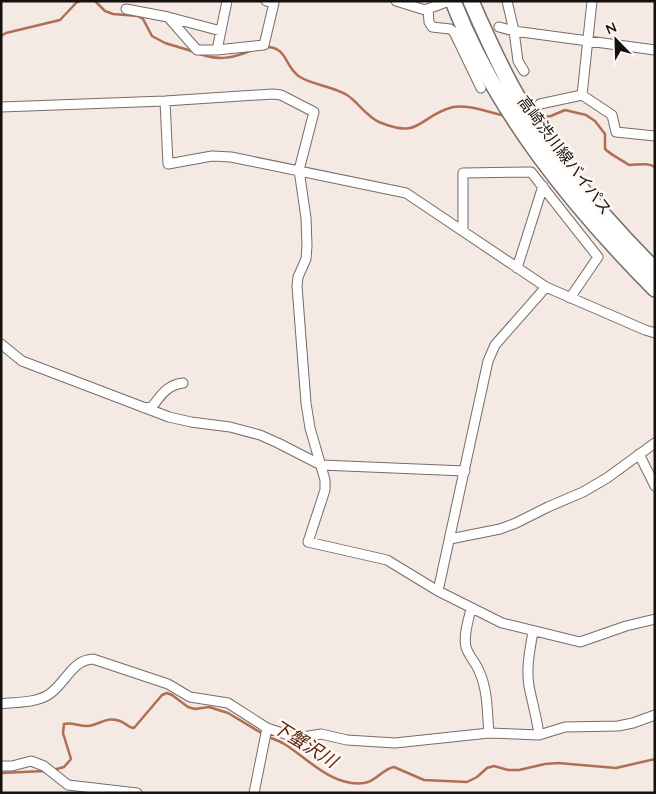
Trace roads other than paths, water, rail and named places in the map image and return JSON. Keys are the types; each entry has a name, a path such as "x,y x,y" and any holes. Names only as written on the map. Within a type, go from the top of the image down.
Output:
{"main road":[{"name":"高崎渋川線バイパス","path":"451,1 476,53 489,89 610,244 655,289"},
{"name":"高崎渋川線バイパス","path":"471,1 511,85 538,130 587,197 619,234 655,270"}],"street":[{"path":"217,50 227,1"},
{"path":"168,17 197,50 217,50 264,44 274,3 266,1"},
{"path":"396,1 419,9 428,9 451,1"},
{"path":"507,1 518,61 524,71"},
{"path":"582,95 592,1"},
{"path":"126,9 221,30"},
{"path":"428,9 429,22 432,26 450,29 454,32 489,89"},
{"path":"499,27 514,31 655,50"},
{"path":"1,107 273,94 282,95 314,112 299,170 306,218 307,246 306,258 298,277 297,286 306,403 310,428 325,480 325,490 308,542 387,560 438,591 471,608 502,623 533,632 580,642 626,626 655,619"},
{"path":"540,104 582,95 612,115 616,132 655,136"},
{"path":"165,100 168,164 212,156 231,157 406,193 546,287 645,330 655,332"},
{"path":"462,231 463,173 531,172 598,257 570,298"},
{"path":"517,268 543,186"},
{"path":"438,591 491,352 546,287"},
{"path":"1,344 22,361 144,408 179,420 230,427 260,435 321,465 465,471"},
{"path":"144,408 152,407 166,388 173,384 183,383"},
{"path":"450,539 500,529 516,523 599,483 616,473 655,443"},
{"path":"639,454 655,486"},
{"path":"471,608 466,648 479,669 486,692 489,733"},
{"path":"533,632 528,658 529,686 538,718 539,735"},
{"path":"1,704 36,700 47,696 57,688 78,664 93,659 168,684 190,697 228,702 267,728 297,738 321,734 347,740 395,743 489,733 539,735 565,727 618,726 655,715"},
{"path":"254,793 267,728"},
{"path":"1,766 12,766 31,761 44,766 68,789 137,793"}],"waterway":[{"path":"1,36 6,33 60,20 80,1"},
{"path":"95,1 105,11 113,14 138,16 143,19 152,36 165,43 195,52"},
{"path":"265,47 282,53 291,68 300,77 347,95 374,119 393,127 412,128 442,111 459,106 506,116"},
{"path":"200,54 226,58 252,50"},
{"path":"536,118 551,116 565,110 586,115 595,121 605,134 605,149 607,151 629,165 646,164 655,167"},
{"name":"下蟹沢川","path":"53,770 64,767 71,759 63,733 64,724 89,726 112,719 134,728 162,695 167,693 188,707 195,709 209,707 228,713 263,734"},
{"name":"下蟹沢川","path":"268,737 284,744 332,777 353,783 368,782 394,767 424,780 467,782 477,777 487,768 494,766 508,770 519,770 558,763 616,768 655,759"},
{"name":"下蟹沢川","path":"1,773 45,771"}]}
